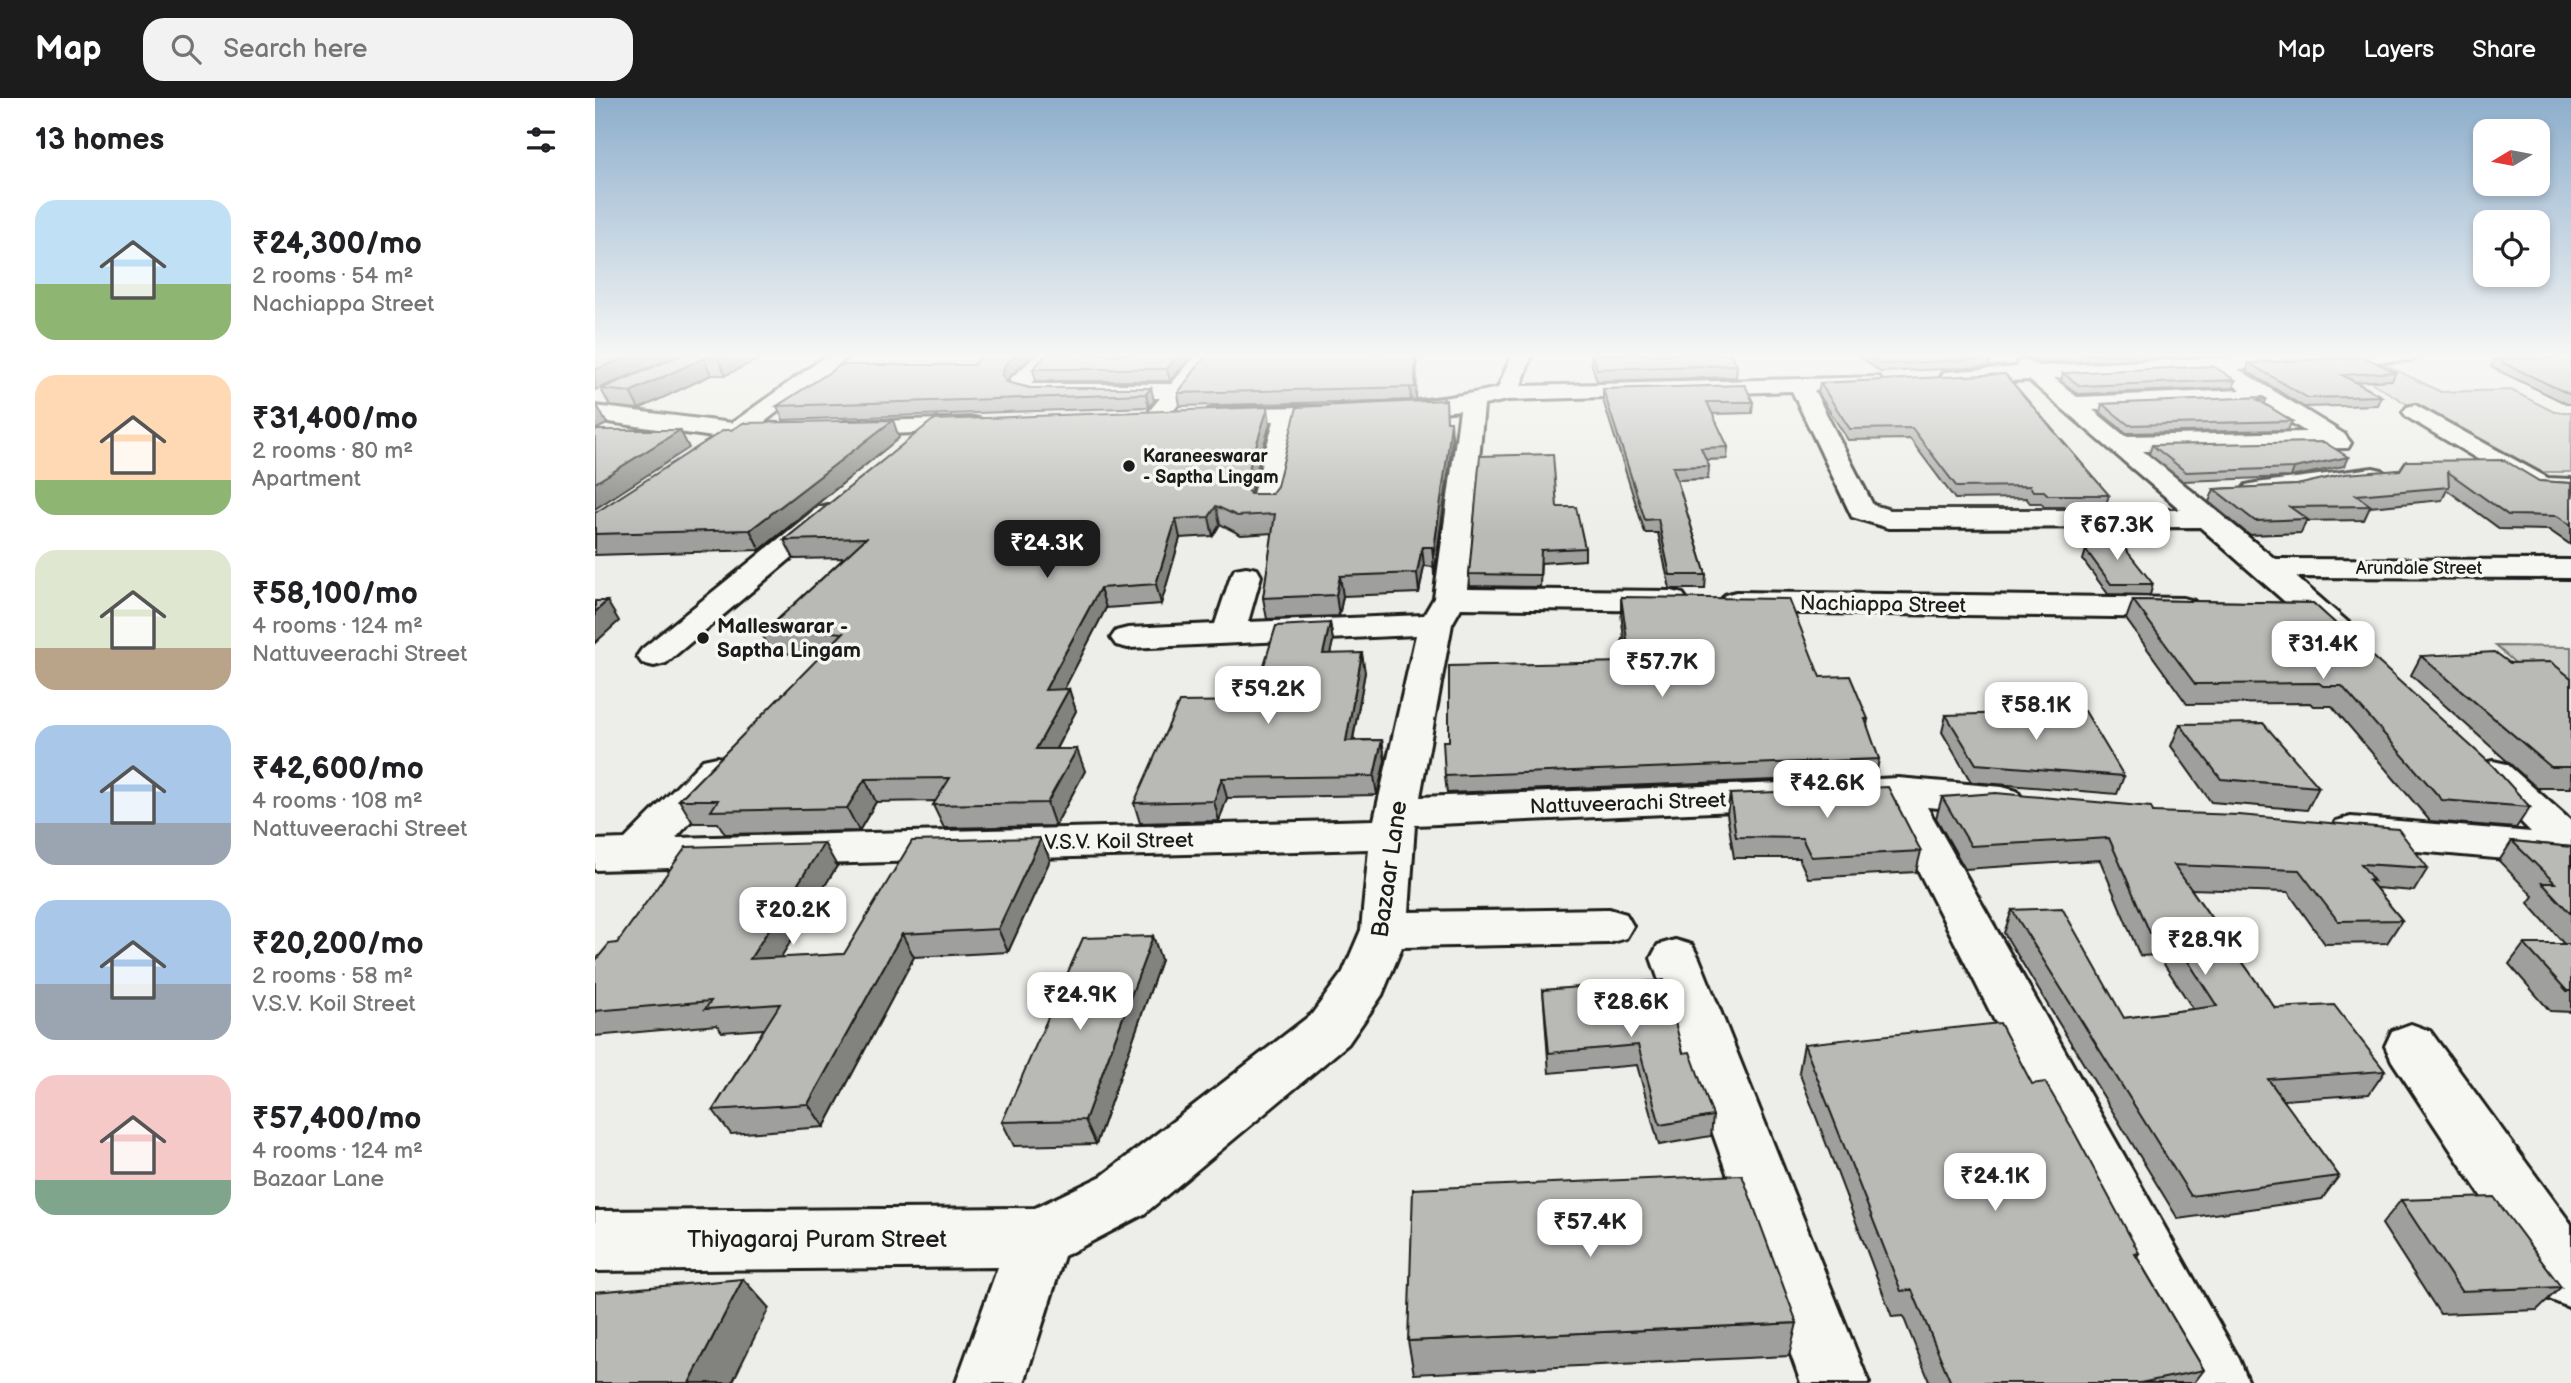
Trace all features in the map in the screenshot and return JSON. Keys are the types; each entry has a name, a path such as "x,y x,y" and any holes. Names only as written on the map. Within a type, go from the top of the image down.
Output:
{"street":[{"path":"653,414 737,431 998,424"},
{"path":"704,452 760,414"},
{"path":"1153,414 1150,417 1255,414"},
{"path":"1264,504 1288,414"},
{"name":"Bazaar Lane","path":"1039,1237 1123,1195 1330,1029 1364,981 1385,930 1394,823 1486,414"},
{"path":"1814,414 1862,511 1888,519 2218,500 2291,488 2313,481 2385,475 2297,414"},
{"path":"2085,414 2178,492 2218,500 2267,568 2366,657"},
{"path":"2418,414 2570,503"},
{"path":"900,454 932,427"},
{"path":"2121,444 2335,439"},
{"path":"654,656 847,498"},
{"name":"Arundale Street","path":"2267,568 2571,569"},
{"path":"1228,635 1246,576"},
{"name":"Nachiappa Street","path":"1128,638 1228,635 1443,611 2217,608"},
{"path":"2273,609 2315,610"},
{"path":"615,854 741,744"},
{"path":"2469,751 2571,848"},
{"path":"1898,791 2215,1383"},
{"name":"Nattuveerachi Street","path":"1394,823 1898,791 2035,803"},
{"name":"V.S.V. Koil Street","path":"615,854 1394,823"},
{"path":"2310,827 2571,848"},
{"path":"1385,930 1609,926"},
{"path":"1675,958 1835,1383"},
{"path":"2411,1046 2571,1277"},
{"path":"990,1383 1039,1237"},
{"name":"Thiyagaraj Puram Street","path":"595,1241 1039,1237"}],"shaded area":[{"path":"2423,414 2571,414 2571,472 2519,472"},
{"path":"2496,646 2571,647 2571,712"}],"building":[{"path":"1088,414 1266,414 1244,485 1250,494 1271,494 1277,486 1295,414 1447,414 1447,421 1451,421 1433,556 1432,547 1422,547 1417,573 1340,576 1336,595 1263,598 1275,514 1237,516 1216,506 1209,517 1176,519 1156,584 1100,588 1045,690 1069,689 1036,749 1077,749 1047,803 933,805 950,778 865,779 847,808 711,811 718,800 679,800 843,633 807,630 762,634 866,538 784,540 933,420"},
{"path":"1611,414 1713,414 1728,447 1701,448 1709,466 1673,467 1706,575 1670,575 1658,519 1645,520"},
{"path":"1840,414 2039,414 2109,495 2048,495 2044,491 2033,491 2030,486 1957,487 1912,428 1850,429"},
{"path":"2115,414 2281,414 2292,421 2129,425"},
{"path":"893,420 750,530 595,534 595,513 724,430 731,430 743,423"},
{"path":"595,430 680,430 595,483"},
{"path":"2324,442 2348,457 2294,468 2186,472 2152,445"},
{"path":"1553,454 1557,507 1576,507 1585,548 1541,550 1540,575 1469,574 1480,456"},
{"path":"2504,460 2539,481 2571,483 2571,525 2557,516 2508,515 2448,472 2449,487 2356,495 2371,506 2290,507 2307,519 2255,521 2214,489 2297,485 2344,474 2400,470 2406,461"},
{"path":"2111,531 2153,584 2111,584 2086,550"},
{"path":"1621,597 1789,599 1820,677 1850,676 1868,719 1865,719 1879,759 1445,776 1443,741 1449,741 1449,666 1623,662 1622,639 1627,639"},
{"path":"2133,600 2313,603 2493,766 2530,807 2442,800 2342,686 2323,686 2319,683 2195,684"},
{"path":"595,601 607,601 595,612"},
{"path":"1330,623 1323,654 1362,653 1346,741 1382,740 1374,776 1222,778 1214,801 1134,803 1179,702 1253,701 1276,626"},
{"path":"2495,652 2510,663 2551,662 2571,678 2571,767 2551,767 2421,656"},
{"path":"2085,711 2124,776 1976,764 1946,715"},
{"path":"2263,723 2319,787 2221,779 2180,724"},
{"path":"1888,787 1921,851 1811,857 1802,838 1736,837 1730,794"},
{"path":"1996,793 2151,807 2153,812 2239,815 2398,829 2428,868 2361,864 2374,881 2369,880 2402,920 2338,921 2299,870 2174,865 2275,1008 2334,1005 2385,1071 2268,1079 2339,1176 2191,1196 2012,910 2062,908 2124,1018 2217,1006 2169,932 2150,933 2109,838 1971,846 1942,797"},
{"path":"1041,838 998,929 902,934 808,1104 713,1110 780,1004 705,1009 711,1001 595,1011 595,961 609,944 617,943 686,847 824,843 750,959 844,954 912,841"},
{"path":"2512,841 2571,847 2571,914 2542,883 2555,883"},
{"path":"1153,936 1085,1120 1002,1122 1083,938"},
{"path":"2524,944 2571,944 2571,991 2567,991"},
{"path":"1664,980 1683,1053 1690,1052 1713,1116 1660,1125 1638,1045 1549,1053 1543,990"},
{"path":"2000,1023 2032,1084 2045,1082 2139,1253 2135,1254 2204,1370 2140,1383 1951,1383 1912,1290 1901,1291 1804,1044"},
{"path":"1742,1175 1797,1323 1408,1341 1413,1189"},
{"path":"2494,1197 2561,1287 2461,1291 2401,1200"},
{"path":"743,1279 689,1383 595,1383 595,1292"}],"place":[{"name":"Karaneeswarar - Saptha Lingam","path":"1129,466"},
{"name":"Malleswarar - Saptha Lingam","path":"703,638"}]}
